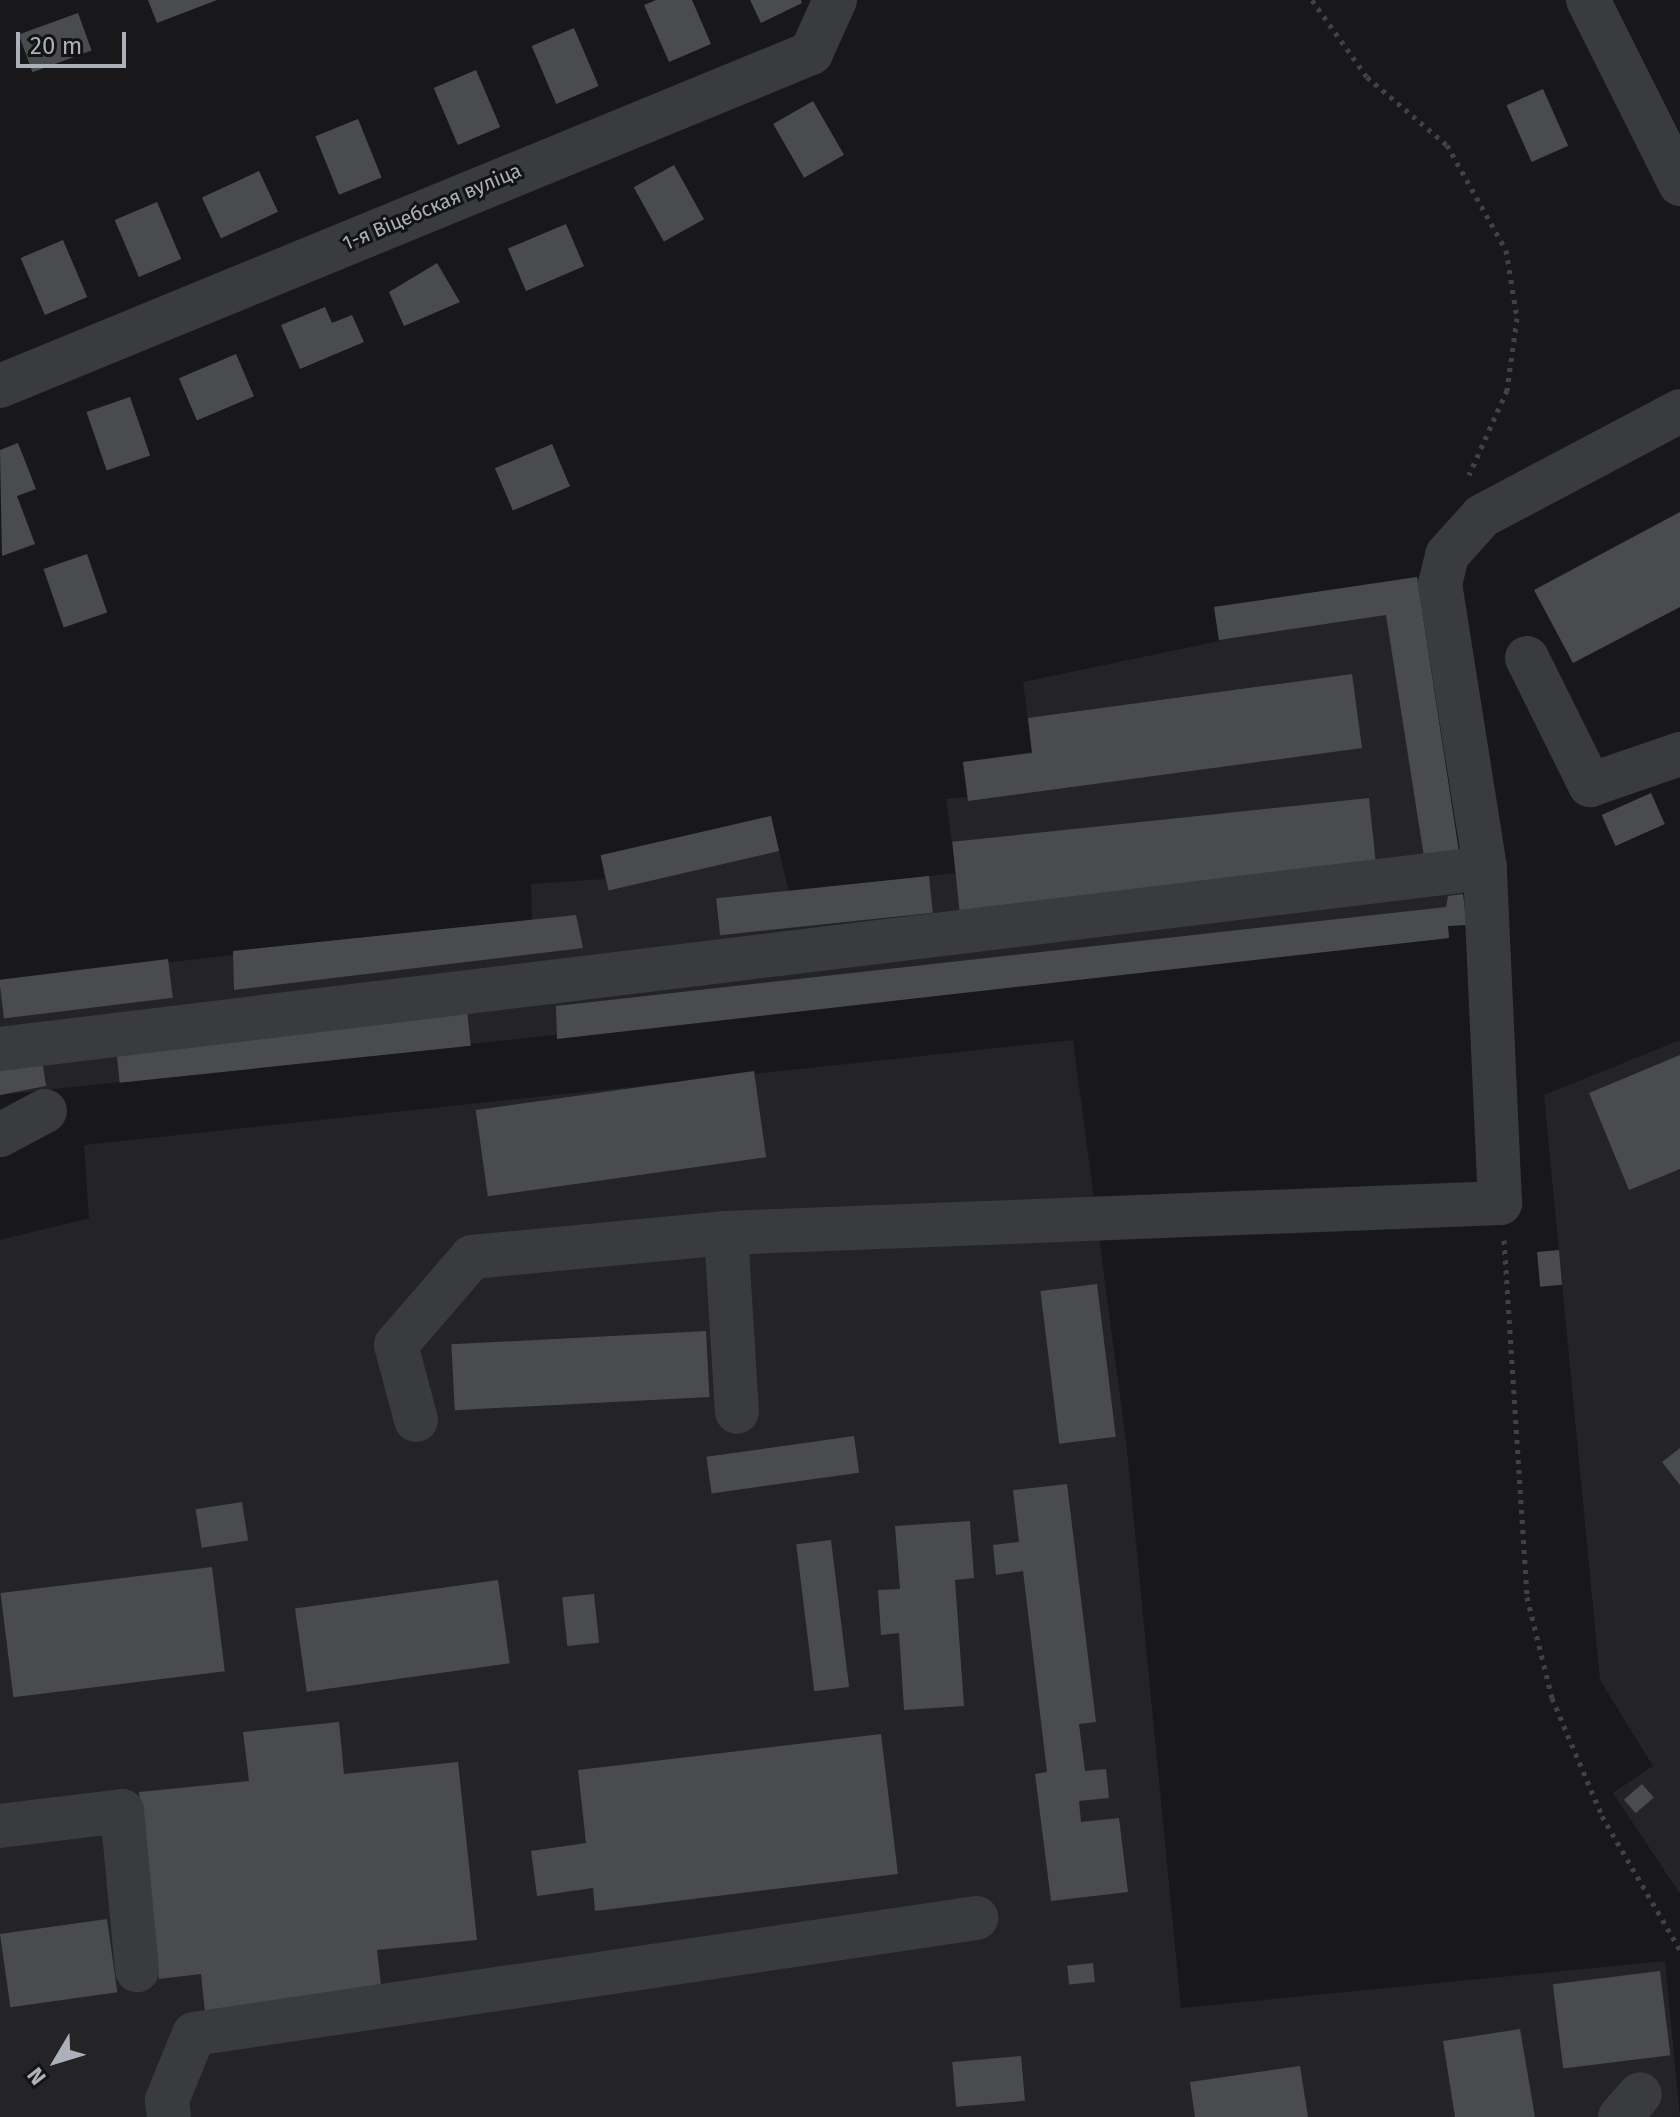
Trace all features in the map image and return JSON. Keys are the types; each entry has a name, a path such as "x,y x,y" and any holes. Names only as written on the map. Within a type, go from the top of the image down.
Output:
{"street":[{"name":"1-я Віцебская вуліца","path":"0,386 811,53 835,0"},
{"path":"1588,0 1680,184"},
{"path":"416,1420 396,1345 472,1257 726,1233 1500,1203 1485,868 1440,584 1447,555 1482,516 1680,411"},
{"path":"1527,658 1590,785 1680,754"},
{"path":"0,1049 1485,868"},
{"path":"0,1135 45,1111"},
{"path":"726,1233 737,1412"},
{"path":"0,1826 122,1811 137,1970"},
{"path":"169,2117 167,2100 194,2034 976,1918"}],"path":[{"path":"1312,0 1367,77 1447,145 1506,250 1517,318 1507,390 1466,481 1482,516"},
{"path":"1500,1203 1520,1409 1527,1597 1552,1698 1602,1816 1680,1950"}],"shaded area":[{"path":"1417,577 1467,924 1448,926 1449,938 0,1095 0,982 532,920 531,884 605,879 601,856 771,816 789,892 956,873 946,799 967,797 963,762 1032,752 1023,682 1219,641 1214,607"},
{"path":"1073,1040 1127,1449 1181,2008 1665,1961 1680,2117 0,2117 0,1240 89,1218 84,1145"},
{"path":"1680,1040 1680,1894 1613,1793 1653,1766 1600,1680 1544,1095"}],"building":[{"path":"148,0 217,0 157,23"},
{"path":"656,0 692,0 711,44 669,62 644,5"},
{"path":"750,0 801,0 802,3 761,23"},
{"path":"78,13 92,51 32,72 19,35"},
{"path":"574,28 599,86 556,104 532,46"},
{"path":"476,70 500,127 458,145 434,88"},
{"path":"1543,89 1568,146 1532,162 1506,105"},
{"path":"813,101 844,155 804,178 773,124"},
{"path":"358,119 382,177 339,195 315,136"},
{"path":"674,165 704,219 664,242 634,187"},
{"path":"259,171 278,212 221,238 202,198"},
{"path":"157,202 181,259 139,277 115,220"},
{"path":"566,224 584,266 526,291 508,249"},
{"path":"63,240 87,297 45,315 21,258"},
{"path":"437,263 460,302 404,326 389,292"},
{"path":"325,307 332,323 352,315 364,342 300,369 281,325"},
{"path":"236,354 254,396 197,421 179,378"},
{"path":"130,397 150,456 107,471 87,412"},
{"path":"18,443 36,489 17,496 35,544 2,556 0,450"},
{"path":"552,444 570,486 513,511 495,468"},
{"path":"1680,512 1680,607 1573,663 1534,590"},
{"path":"87,554 107,613 64,628 44,569"},
{"path":"1417,577 1459,852 1424,857 1386,615 1219,640 1214,607"},
{"path":"1352,674 1362,748 968,801 963,762 1032,753 1028,718"},
{"path":"1651,793 1665,824 1615,846 1602,815"},
{"path":"1369,798 1376,867 960,910 952,842"},
{"path":"771,816 779,851 609,890 600,855"},
{"path":"929,876 933,913 720,935 716,898"},
{"path":"1463,894 1467,925 1448,926 1449,938 557,1039 556,1006 1446,907 1448,896"},
{"path":"576,915 583,948 234,990 233,951"},
{"path":"168,959 173,998 4,1018 0,980"},
{"path":"467,1010 471,1046 120,1083 116,1047"},
{"path":"1680,1055 1680,1169 1629,1190 1589,1093"},
{"path":"42,1059 46,1086 0,1095 0,1065"},
{"path":"754,1071 766,1157 488,1196 476,1110"},
{"path":"1559,1250 1562,1285 1540,1287 1537,1252"},
{"path":"1097,1284 1116,1437 1059,1444 1040,1291"},
{"path":"706,1331 709,1397 455,1410 451,1344"},
{"path":"854,1436 859,1473 712,1493 706,1457"},
{"path":"1680,1448 1680,1485 1662,1462"},
{"path":"1067,1484 1096,1722 1079,1724 1085,1771 1106,1769 1109,1798 1079,1801 1081,1822 1119,1818 1128,1892 1051,1901 1035,1774 1047,1772 1023,1571 996,1575 993,1545 1019,1542 1013,1490"},
{"path":"242,1502 248,1541 202,1548 196,1509"},
{"path":"970,1521 974,1578 955,1580 964,1706 904,1710 899,1633 881,1635 878,1590 900,1589 895,1526"},
{"path":"831,1540 849,1687 814,1691 796,1544"},
{"path":"212,1567 225,1671 13,1697 1,1593"},
{"path":"498,1580 510,1663 307,1692 295,1609"},
{"path":"594,1594 599,1643 567,1646 562,1597"},
{"path":"339,1722 344,1774 458,1762 477,1940 377,1950 382,1994 205,2012 201,1974 159,1979 139,1792 249,1781 243,1732"},
{"path":"881,1734 898,1874 595,1911 593,1888 537,1896 531,1851 586,1843 578,1770"},
{"path":"1642,1784 1654,1798 1636,1813 1624,1800"},
{"path":"107,1919 117,1992 10,2007 0,1934"},
{"path":"1093,1963 1095,1982 1069,1985 1067,1966"},
{"path":"1660,1971 1670,2055 1563,2069 1553,1984"},
{"path":"1520,2029 1535,2117 1455,2117 1443,2041"},
{"path":"1021,2056 1025,2101 956,2107 952,2062"},
{"path":"1300,2066 1308,2117 1195,2117 1190,2082"}]}
